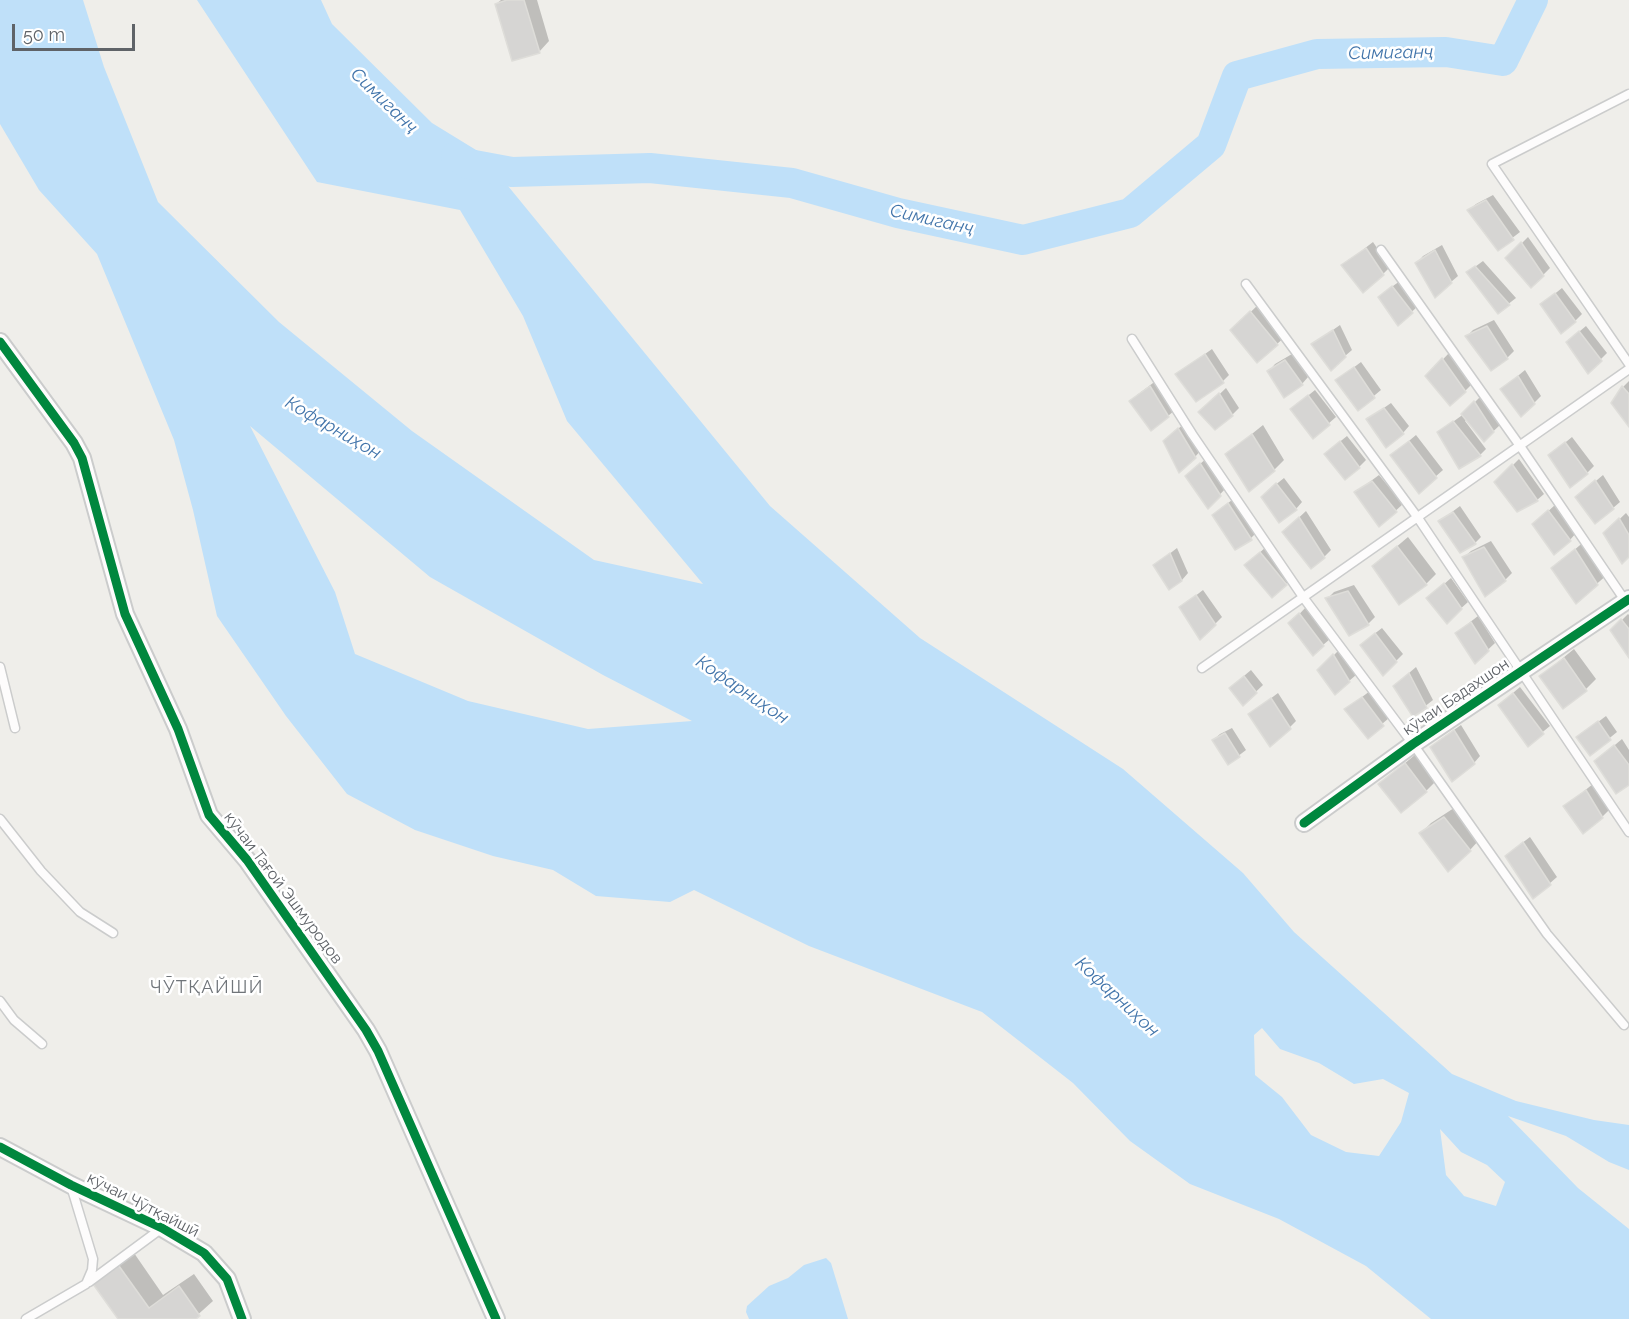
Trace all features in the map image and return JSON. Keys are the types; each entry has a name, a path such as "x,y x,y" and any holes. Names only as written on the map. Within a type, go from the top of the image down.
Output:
{"street":[{"name":"кӯчаи Тағой Эшмуродов","path":"0,342 74,443 82,458 125,614 178,729 210,815 247,860 351,1006 374,1044 494,1318"},
{"name":"кӯчаи Бадахшон","path":"1304,823 1413,744 1628,602"},
{"name":"кӯчаи Чӯтқайшӣ","path":"2,1150 162,1228 204,1253 227,1279 242,1319"}],"lane":[{"path":"1629,94 1492,164 1629,364"},
{"path":"1381,250 1628,602"},
{"path":"1246,284 1418,518 1629,832"},
{"path":"1132,339 1192,434 1303,597 1413,744 1547,934 1624,1025"},
{"path":"1202,668 1629,369"},
{"path":"0,667 15,728"},
{"path":"0,819 41,872 80,912 113,933"},
{"path":"0,1001 14,1020 42,1044"},
{"path":"71,1185 93,1259 92,1270 86,1284"},
{"path":"26,1319 86,1284 162,1228"}],"water":[{"name":"Кофарниҳон","path":"0,0 83,0 104,67 158,202 279,322 412,431 594,560 703,584 567,421 523,316 460,210 317,182 197,0 321,0 332,24 432,123 481,153 770,506 920,638 1123,769 1243,873 1294,932 1452,1074 1516,1101 1594,1120 1629,1125 1629,1170 1609,1162 1566,1136 1508,1116 1578,1188 1629,1229 1629,1319 1431,1319 1366,1266 1279,1219 1190,1184 1130,1141 1073,1083 982,1012 809,946 694,890 670,902 596,896 553,870 493,856 415,830 347,794 286,716 217,616 193,510 174,440 97,254 39,190 0,124","holes":["250,426 430,577 603,675 692,721 588,729 468,701 355,654 335,592","1262,1028 1280,1049 1319,1063 1354,1084 1383,1079 1409,1093 1401,1122 1379,1156 1346,1152 1311,1135 1282,1097 1255,1075 1254,1035","1440,1129 1461,1152 1487,1165 1505,1182 1496,1206 1464,1196 1446,1175"]},
{"path":"826,1258 831,1263 848,1319 749,1319 746,1312 747,1306 769,1286 788,1278 804,1265"}],"building":[{"path":"507,0 524,0 540,53 512,61 495,4"},
{"path":"1486,200 1514,240 1498,251 1467,210"},
{"path":"1521,242 1544,276 1531,288 1505,258"},
{"path":"1366,248 1384,275 1363,293 1341,265"},
{"path":"1435,250 1452,283 1435,298 1415,263"},
{"path":"1475,266 1510,305 1498,314 1466,272"},
{"path":"1392,286 1413,313 1398,326 1378,297"},
{"path":"1555,293 1576,322 1561,334 1540,304"},
{"path":"1250,311 1278,345 1257,363 1230,330"},
{"path":"1487,326 1508,359 1491,371 1465,336"},
{"path":"1333,330 1346,357 1331,371 1311,344"},
{"path":"1579,331 1602,361 1588,374 1566,342"},
{"path":"1205,354 1224,383 1196,402 1175,374"},
{"path":"1442,358 1466,392 1450,406 1425,376"},
{"path":"1285,360 1303,385 1284,398 1267,371"},
{"path":"1354,367 1375,398 1358,411 1335,380"},
{"path":"1518,376 1535,404 1521,417 1500,389"},
{"path":"1150,386 1169,417 1151,431 1129,401"},
{"path":"1622,386 1629,394 1629,427 1611,403"},
{"path":"1219,393 1233,416 1215,430 1198,412"},
{"path":"1308,395 1330,425 1313,439 1290,409"},
{"path":"1474,401 1494,432 1484,442 1461,414"},
{"path":"1384,408 1404,434 1386,448 1366,419"},
{"path":"1453,421 1481,456 1459,469 1437,432"},
{"path":"1178,428 1196,458 1179,473 1163,441"},
{"path":"1252,434 1275,471 1249,492 1225,454"},
{"path":"1340,441 1360,468 1345,480 1324,454"},
{"path":"1409,441 1437,478 1419,494 1390,455"},
{"path":"1565,442 1588,474 1570,488 1548,455"},
{"path":"1200,463 1221,496 1208,509 1185,476"},
{"path":"1512,464 1538,501 1517,512 1494,482"},
{"path":"1595,480 1614,509 1595,524 1575,497"},
{"path":"1372,481 1397,512 1379,527 1354,492"},
{"path":"1276,483 1297,510 1279,523 1261,497"},
{"path":"1228,503 1252,540 1235,550 1212,515"},
{"path":"1548,510 1571,541 1554,555 1532,524"},
{"path":"1453,512 1476,544 1460,553 1438,521"},
{"path":"1299,517 1325,558 1311,569 1282,532"},
{"path":"1619,518 1629,535 1629,557 1622,564 1603,533"},
{"path":"1397,546 1427,585 1399,605 1372,566"},
{"path":"1484,547 1506,581 1485,597 1462,557"},
{"path":"1575,549 1598,585 1576,604 1551,568"},
{"path":"1260,552 1287,585 1272,598 1244,565"},
{"path":"1170,553 1182,581 1169,590 1153,565"},
{"path":"1444,583 1462,609 1447,624 1426,598"},
{"path":"1348,591 1369,625 1349,636 1325,598"},
{"path":"1196,595 1216,625 1200,640 1179,607"},
{"path":"1299,613 1324,646 1313,656 1288,623"},
{"path":"1621,619 1629,629 1629,658 1610,630"},
{"path":"1471,622 1489,651 1475,664 1455,633"},
{"path":"1375,633 1397,662 1383,676 1360,645"},
{"path":"1333,654 1350,682 1335,695 1317,670"},
{"path":"1564,658 1587,691 1563,709 1539,676"},
{"path":"1409,673 1427,708 1413,717 1393,686"},
{"path":"1244,676 1257,693 1243,706 1229,688"},
{"path":"1513,693 1544,734 1528,747 1498,705"},
{"path":"1362,697 1384,726 1368,739 1344,709"},
{"path":"1271,698 1291,729 1270,747 1248,714"},
{"path":"1598,721 1611,740 1590,756 1576,737"},
{"path":"1454,730 1475,764 1452,782 1430,747"},
{"path":"1225,733 1240,757 1228,765 1212,740"},
{"path":"1614,745 1629,765 1629,785 1616,794 1594,761"},
{"path":"1405,763 1427,792 1401,813 1378,784"},
{"path":"1586,790 1603,818 1583,834 1563,806"},
{"path":"1444,817 1471,851 1448,872 1419,833"},
{"path":"1523,842 1551,885 1533,899 1505,856"},
{"path":"119,1266 149,1308 179,1286 200,1316 196,1319 118,1319 93,1284"}],"waterway":[{"name":"Симиганҷ","path":"456,156 469,164 512,172 650,168 792,183 898,213 1023,240 1130,213 1211,145 1237,76 1317,54 1446,52 1503,61 1533,0"}],"cycle path":[{"path":"0,342 74,443 82,458 125,614 178,729 209,815 247,860 366,1030 378,1051 496,1319"},
{"path":"1304,823 1413,744 1629,599"},
{"path":"0,1147 71,1185 162,1228 204,1253 227,1279 242,1319"}],"district":[{"name":"ЧӮТҚАЙШӢ","path":"207,988"}]}
